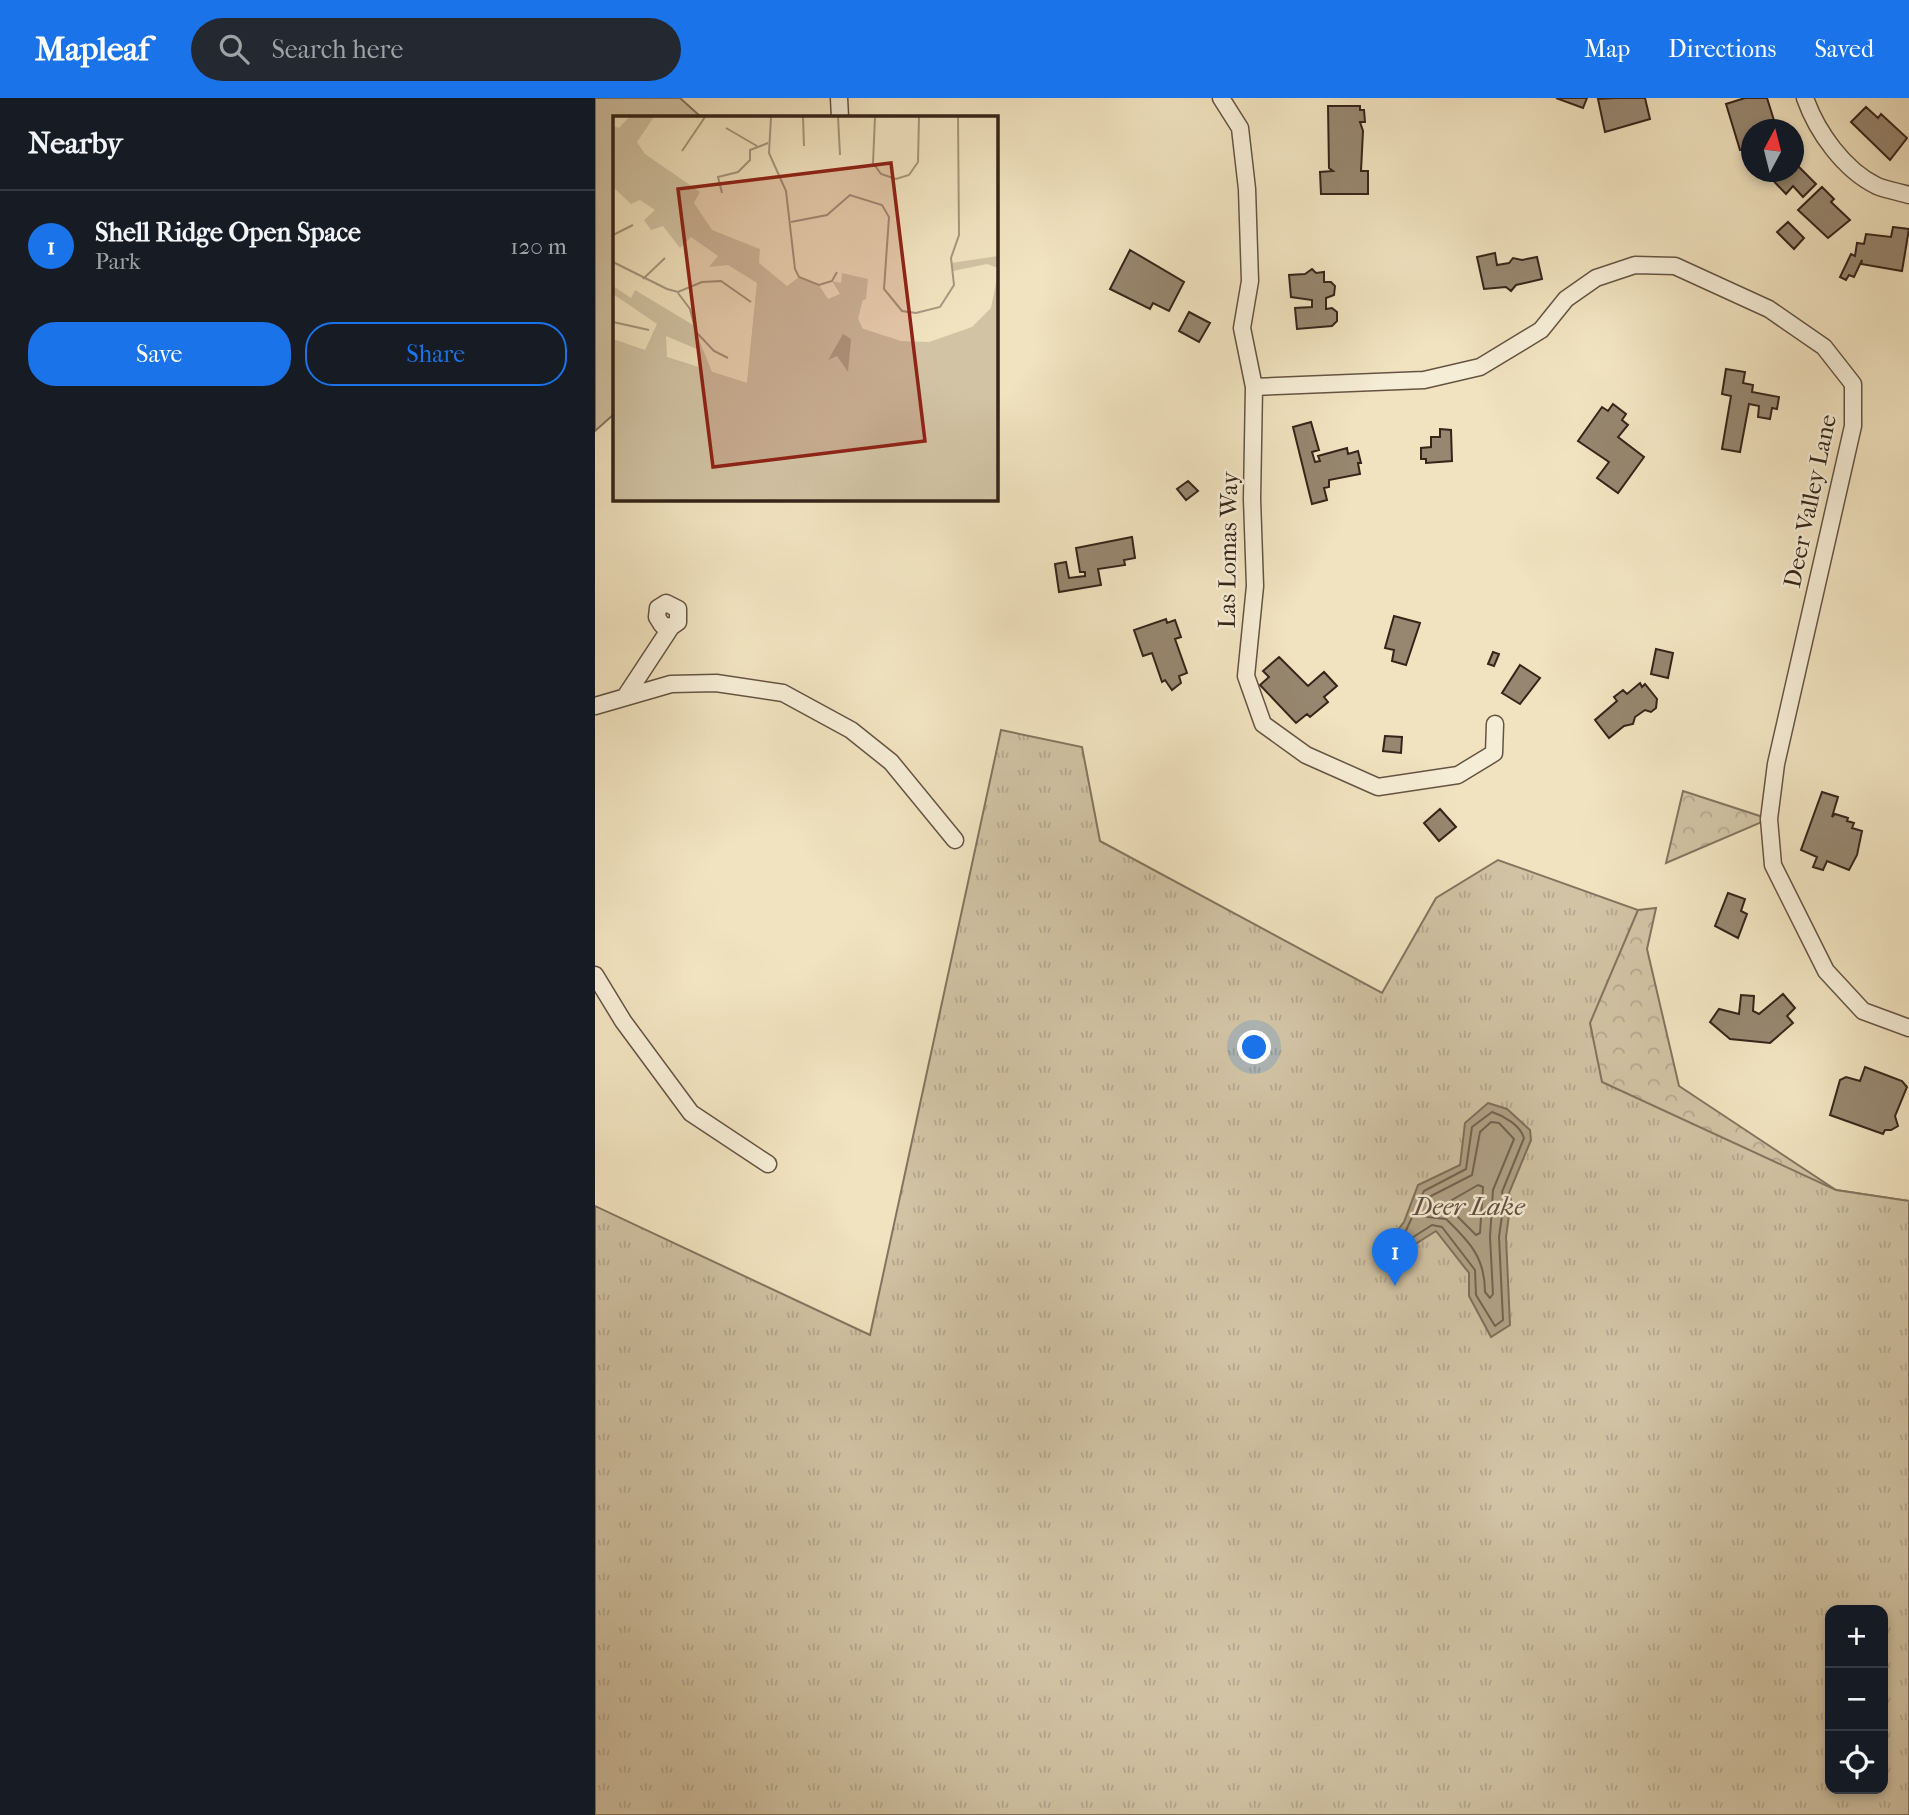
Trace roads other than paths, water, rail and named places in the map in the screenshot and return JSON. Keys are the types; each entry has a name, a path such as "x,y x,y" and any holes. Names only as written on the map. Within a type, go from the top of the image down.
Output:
{"street":[{"path":"839,98 840,116"},
{"name":"Las Lomas Way","path":"1221,98 1240,128 1247,190 1250,281 1242,328 1254,387 1252,499 1255,586 1246,676 1263,724 1305,755 1378,787 1458,775 1493,753 1495,724"},
{"path":"1805,98 1811,116 1842,160 1877,186 1909,195"},
{"name":"Deer Valley Lane","path":"1254,387 1425,380 1480,367 1541,330 1566,299 1596,278 1635,265 1675,266 1769,309 1823,347 1853,384 1853,426 1776,764 1769,819 1773,865 1826,971 1863,1011 1909,1028"},
{"path":"625,697 671,627"},
{"path":"595,706 671,684 716,683 783,693 851,730 891,762 955,840"},
{"path":"595,975 624,1021 691,1113 768,1164"}],"water":[{"name":"Deer Lake","path":"1488,1103 1507,1109 1530,1130 1531,1140 1509,1193 1511,1200 1506,1237 1510,1325 1491,1337 1469,1296 1469,1273 1436,1231 1390,1260 1380,1253 1404,1222 1418,1185 1460,1165 1465,1123"}],"place":[{"name":"Shell Ridge Open Space","path":"1395,1286"}]}
